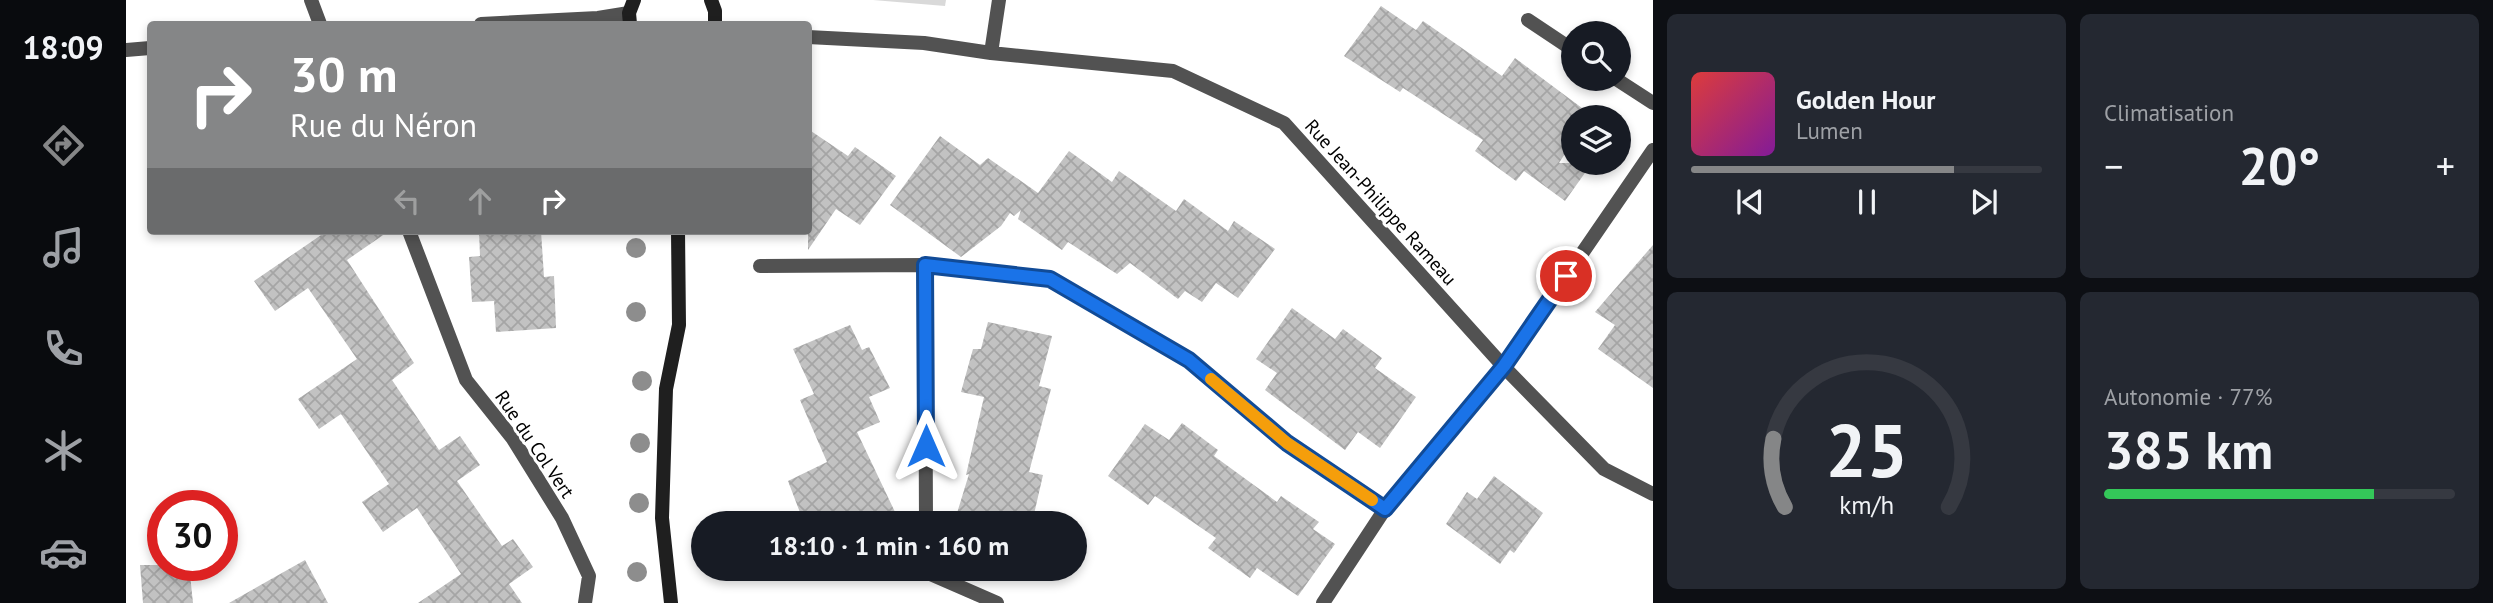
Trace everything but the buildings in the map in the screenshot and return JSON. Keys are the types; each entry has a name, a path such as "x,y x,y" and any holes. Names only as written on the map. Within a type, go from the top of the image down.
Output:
{"main road":[{"path":"711,0 715,21"},
{"path":"671,603 662,518 666,389 679,325 678,235"}],"street":[{"path":"311,0 319,21"},
{"path":"991,53 999,0"},
{"path":"540,21 598,18 631,12"},
{"path":"1528,20 1561,42"},
{"name":"Rue Jean-Philippe Rameau","path":"812,37 924,43 991,53 1173,71 1284,123 1504,366 1604,469 1653,494"},
{"path":"126,50 147,48"},
{"path":"1631,89 1653,103"},
{"path":"1323,603 1385,509 1504,366 1648,168 1653,150"},
{"name":"Rue du Col Vert","path":"410,235 466,380 513,439 562,518 589,576 585,603"},
{"path":"760,266 925,265 1050,279 1189,360 1287,443 1385,509"},
{"path":"925,265 926,511"},
{"path":"947,581 997,603"}],"green space":[{"path":"873,0 946,0 945,6"}],"slow traffic":[{"path":"1211,379 1287,443 1372,500"}],"route":[{"path":"926,446 925,265 1050,279 1189,360 1287,443 1385,509 1504,366 1566,276"}]}
